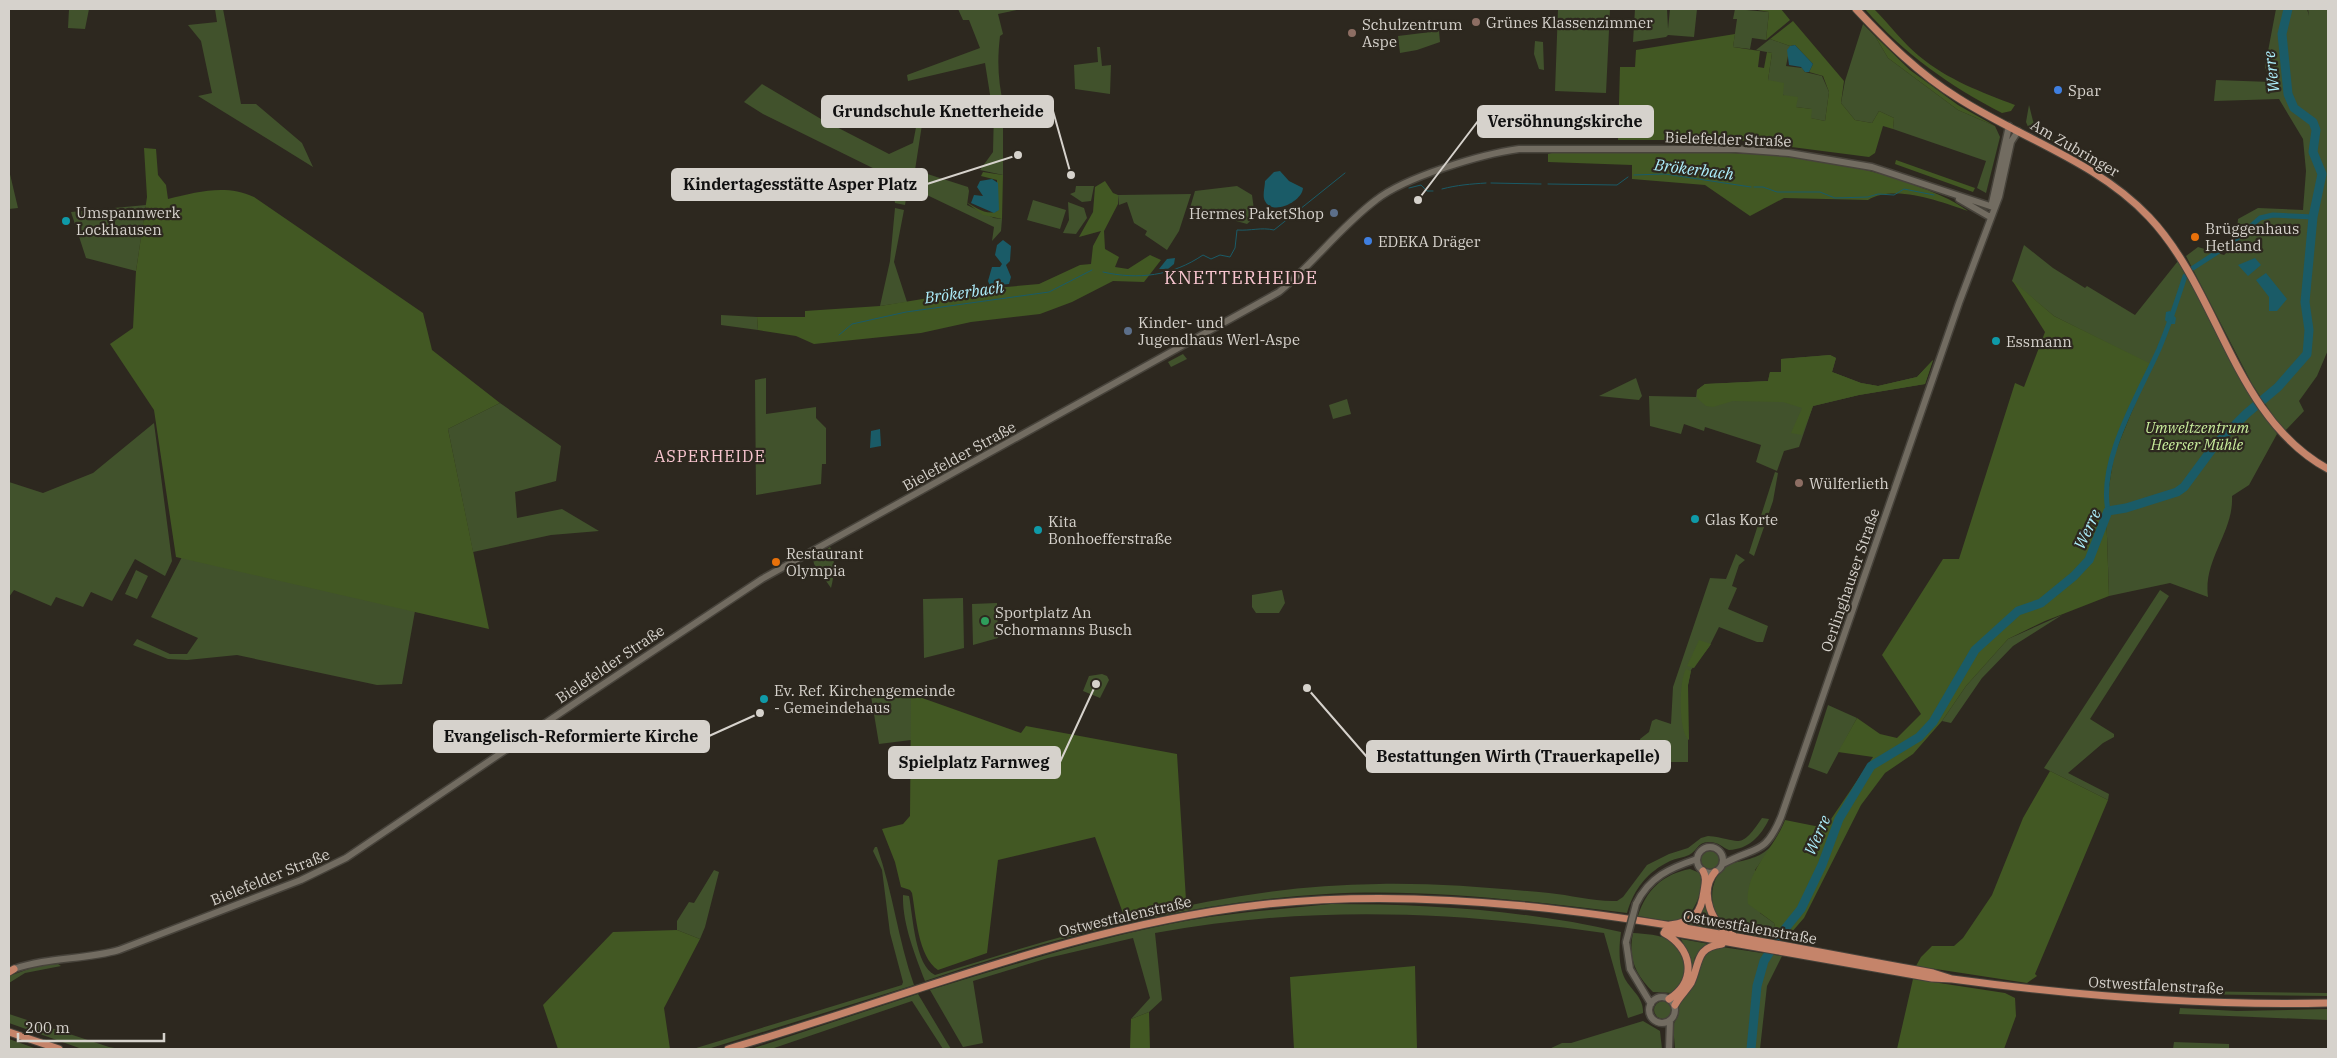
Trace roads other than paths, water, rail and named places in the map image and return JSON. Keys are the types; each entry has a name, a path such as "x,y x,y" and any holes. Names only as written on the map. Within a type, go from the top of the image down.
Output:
{"main road":[{"name":"Am Zubringer","path":"1856,9 1889,44 1933,81 1958,99 2103,178 2121,191 2151,219 2189,271 2251,391 2266,414 2292,443 2328,469"},
{"name":"Oerlinghauser Straße","path":"1993,207 1992,203 2009,126"},
{"name":"Oerlinghauser Straße","path":"1723,864 1737,856 1757,850 1766,844 1775,831 1781,817 1993,207 1999,197 2011,142 2018,131"},
{"name":"Bielefelder Straße","path":"11,971 30,963 90,957 119,950 301,880 346,858 762,579 1279,292 1301,274 1370,205 1391,190 1415,179 1498,153 1519,149 1736,149 1789,153 1858,164 1906,177 1993,207"},
{"name":"Bielefelder Straße","path":"1951,194 1990,217"},
{"path":"1669,1036 1660,1023 1651,1016 1651,1004 1630,969 1626,942 1636,904 1647,884 1658,875 1697,859 1703,850 1710,848 1717,850 1722,855 1723,864 1710,881 1711,913 1716,923 1726,932 1743,942"},
{"name":"Oerlinghauser Straße","path":"1722,855 1737,856"},
{"path":"1660,928 1684,923 1695,918 1700,912 1706,879 1697,859"},
{"path":"1683,864 1715,872"},
{"name":"Ostwestfalenstraße","path":"728,1049 1006,960 1128,927 1256,905 1328,899 1421,899 1542,909 1933,976 2074,994 2181,1001 2328,1003"},
{"path":"1644,990 1657,998 1669,999 1679,992 1687,976 1688,961 1685,952 1677,940 1660,928"},
{"path":"1660,1023 1670,1020 1674,1015 1675,1005 1690,985 1698,959 1707,948 1743,942"},
{"path":"1651,1004 1657,998"},
{"path":"1669,999 1675,1005"},
{"path":"1669,1049 1670,1020"},
{"path":"9,1032 59,1049"}],"water":[{"path":"1795,45 1813,64 1809,72 1805,72 1801,67 1789,65 1787,50 1790,46"},
{"path":"1280,171 1289,181 1303,188 1298,198 1292,202 1280,207 1274,207 1269,205 1264,199 1265,181 1274,172"},
{"path":"992,179 998,183 999,210 994,213 971,203 974,195 983,196 977,187 980,181"},
{"path":"1003,240 1011,246 1010,261 1006,265 1011,277 1009,284 990,286 988,281 992,267 1000,267 1002,264 995,255 997,245"},
{"path":"1175,258 1174,264 1168,269 1159,269 1167,259"},
{"path":"2255,258 2261,265 2248,276 2238,265"},
{"path":"2266,273 2287,299 2277,311 2269,311 2269,297 2256,280"},
{"path":"2170,311 2176,318 2175,324 2171,324 2168,331 2165,330 2168,323 2165,320 2166,312"},
{"path":"880,429 881,446 870,448 871,431"}],"waterway":[{"name":"Werre","path":"1751,1049 1757,986 1764,961 1784,930 1801,909 1822,865 1839,819 1871,766 1919,737 1933,722 1975,650 2018,611 2041,603 2074,576 2089,560 2108,511 2126,508 2177,492 2184,487 2215,445 2246,414 2278,387 2307,354 2309,330 2305,302 2313,217 2322,174 2313,152 2316,130 2313,122 2294,108 2288,94 2282,34 2288,9"},
{"name":"Brökerbach","path":"1103,272 1142,276 1179,268 1203,255 1211,259 1220,255 1230,257 1235,248 1237,230 1274,230 1345,173"},
{"name":"Brökerbach","path":"1634,175 1665,174 1751,187"},
{"name":"Brökerbach","path":"1548,184 1617,185 1628,177"},
{"name":"Brökerbach","path":"1442,189 1486,183"},
{"name":"Brökerbach","path":"1491,183 1541,184"},
{"name":"Brökerbach","path":"1409,188 1421,185 1427,191 1433,191"},
{"name":"Brökerbach","path":"1754,187 1763,187 1777,192 1820,192 1835,198 1868,197 1878,194 1894,195 1904,189 1934,195"},
{"path":"2193,268 2233,242 2260,218 2273,215 2313,217"},
{"name":"Brökerbach","path":"839,335 852,324 906,312 1049,292 1092,270"},
{"path":"2108,511 2106,491 2114,450 2131,407 2159,349 2185,276"}],"place":[{"name":"Grünes Klassenzimmer","path":"1476,22"},
{"name":"Schulzentrum Aspe","path":"1352,33"},
{"name":"Spar","path":"2058,90"},
{"name":"Kindertagesstätte Asper Platz","path":"1018,155"},
{"name":"Grundschule Knetterheide","path":"1071,175"},
{"name":"Versöhnungskirche","path":"1418,200"},
{"name":"Hermes PaketShop","path":"1334,213"},
{"name":"Umspannwerk Lockhausen","path":"66,221"},
{"name":"Brüggenhaus Hetland","path":"2195,237"},
{"name":"EDEKA Dräger","path":"1368,241"},
{"name":"Kinder- und Jugendhaus Werl-Aspe","path":"1128,331"},
{"name":"Essmann","path":"1996,341"},
{"name":"Wülferlieth","path":"1799,483"},
{"name":"Glas Korte","path":"1695,519"},
{"name":"Kita Bonhoefferstraße","path":"1038,530"},
{"name":"Restaurant Olympia","path":"776,562"},
{"name":"Sportplatz An Schormanns Busch","path":"985,621"},
{"name":"Spielplatz Farnweg","path":"1096,684"},
{"name":"Bestattungen Wirth (Trauerkapelle)","path":"1307,688"},
{"name":"Ev. Ref. Kirchengemeinde - Gemeindehaus","path":"764,699"},
{"name":"Evangelisch-Reformierte Kirche","path":"760,713"}],"district":[{"name":"KNETTERHEIDE","path":"1241,277"},
{"name":"ASPERHEIDE","path":"710,456"}],"park label":[{"name":"Umweltzentrum Heerser Mühle","path":"2197,436"}]}
